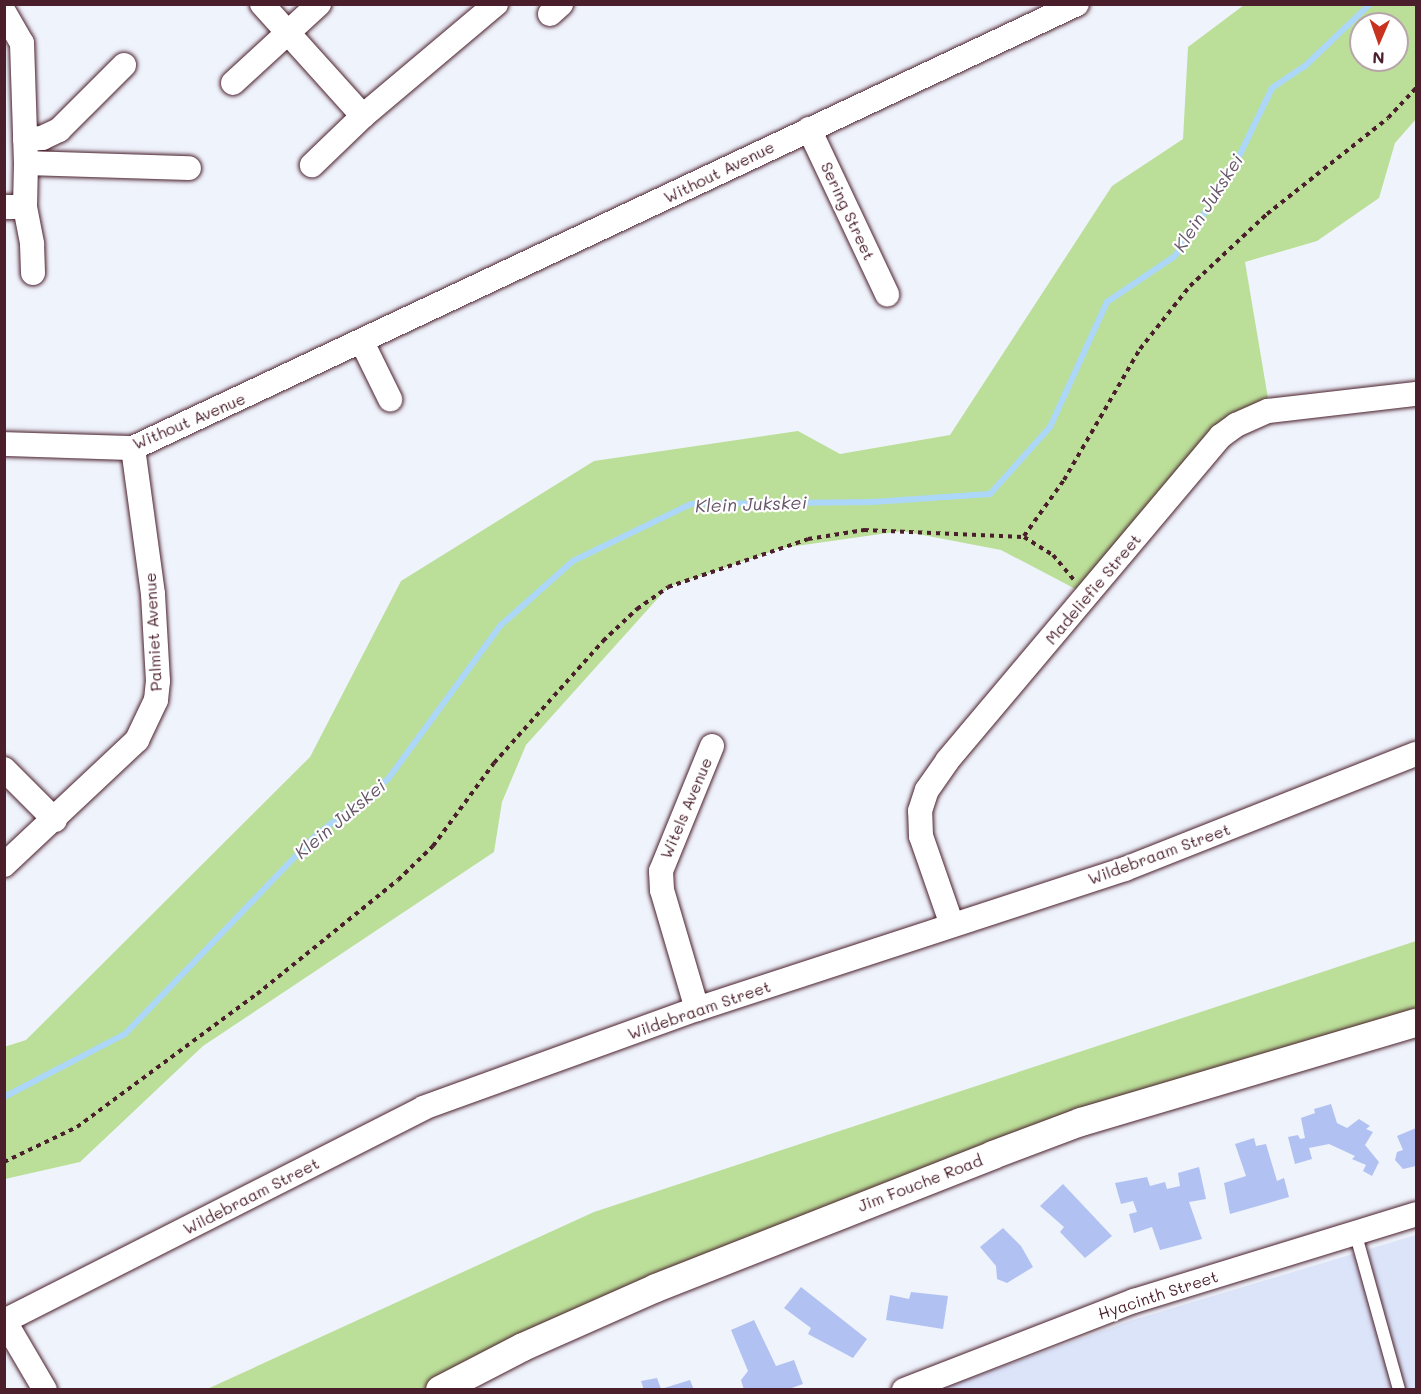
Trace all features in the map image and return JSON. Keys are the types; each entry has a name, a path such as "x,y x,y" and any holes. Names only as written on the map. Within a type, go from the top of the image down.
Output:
{"street":[{"path":"262,4 363,116"},
{"path":"233,83 319,4"},
{"path":"312,165 363,116 496,4"},
{"name":"Without Avenue","path":"4,444 133,448 1077,4"},
{"path":"4,12 22,43 26,163 15,207 32,244 33,273"},
{"path":"25,139 42,138 59,129 124,65"},
{"name":"Sering Street","path":"809,129 887,294"},
{"path":"26,163 189,168"},
{"path":"362,342 390,399"},
{"name":"Madeliefie Street","path":"952,925 921,836 920,811 927,790 947,761 1088,597 1185,479 1236,425 1268,411 1416,394"},
{"name":"Palmiet Avenue","path":"4,865 55,820 137,740 156,700 153,594 133,448"},
{"name":"Witels Avenue","path":"697,1009 662,890 661,871 712,746"},
{"name":"Wildebraam Street","path":"5,1320 423,1108 697,1009 1125,868 1416,754"},
{"path":"4,769 55,820"},
{"name":"Jim Fouche Road","path":"440,1389 523,1347 656,1288 1081,1122 1416,1023"},
{"name":"Hyacinth Street","path":"904,1389 1134,1301 1416,1214"},
{"path":"5,1320 45,1389"}],"lane":[{"path":"1355,1232 1399,1389"}],"path":[{"path":"1024,537 1064,480 1140,349 1190,286 1267,214 1388,118 1416,88"},
{"path":"4,1162 77,1127 257,994 398,880 433,846 494,763 603,641 637,609 668,587 808,539 864,530 1024,537 1053,555 1088,597"}],"shaded area":[{"path":"1416,1235 1416,1389 937,1390 1130,1321"}],"green space":[{"path":"1244,5 1416,5 1416,119 1395,143 1379,198 1317,241 1245,262 1271,416 1246,423 1085,594 1001,550 902,531 782,548 668,587 526,745 502,802 494,852 203,1046 80,1162 5,1179 4,1047 26,1040 310,757 401,581 594,461 798,431 840,454 950,435 1112,186 1183,139 1188,47"},
{"path":"1416,941 1416,1023 1162,1094 435,1389 205,1390 594,1212"}],"building":[{"path":"1331,1104 1337,1123 1347,1128 1359,1119 1370,1126 1366,1129 1373,1132 1365,1145 1379,1162 1372,1176 1363,1171 1366,1165 1352,1159 1355,1156 1329,1144 1309,1148 1312,1159 1295,1164 1288,1137 1298,1135 1300,1139 1305,1138 1301,1118 1315,1113 1314,1109"},
{"path":"1416,1128 1416,1166 1403,1169 1395,1160 1397,1152 1403,1150 1397,1136"},
{"path":"1254,1138 1256,1146 1266,1144 1277,1181 1284,1178 1289,1197 1230,1214 1224,1183 1246,1176 1235,1144"},
{"path":"1199,1167 1206,1199 1189,1202 1202,1239 1160,1250 1152,1227 1134,1233 1129,1214 1137,1212 1133,1201 1121,1204 1115,1183 1147,1177 1150,1186 1165,1182 1167,1189 1180,1186 1178,1173"},
{"path":"1063,1184 1112,1236 1085,1258 1060,1232 1064,1227 1040,1206"},
{"path":"1003,1228 1021,1246 1033,1267 1007,1283 997,1279 996,1266 980,1247"},
{"path":"801,1287 867,1339 853,1358 808,1334 811,1328 784,1308"},
{"path":"911,1292 948,1296 943,1329 886,1320 890,1295 909,1299"},
{"path":"754,1320 776,1366 794,1360 803,1384 786,1390 744,1390 741,1380 748,1371 731,1330"},
{"path":"657,1378 661,1389 690,1380 694,1390 644,1390 641,1381"}],"waterway":[{"name":"Klein Jukskei","path":"4,1097 125,1034 315,836 388,779 500,626 573,561 691,504 872,502 990,494 1050,427 1107,302 1175,256 1229,177 1272,88 1305,66 1370,4"}]}
